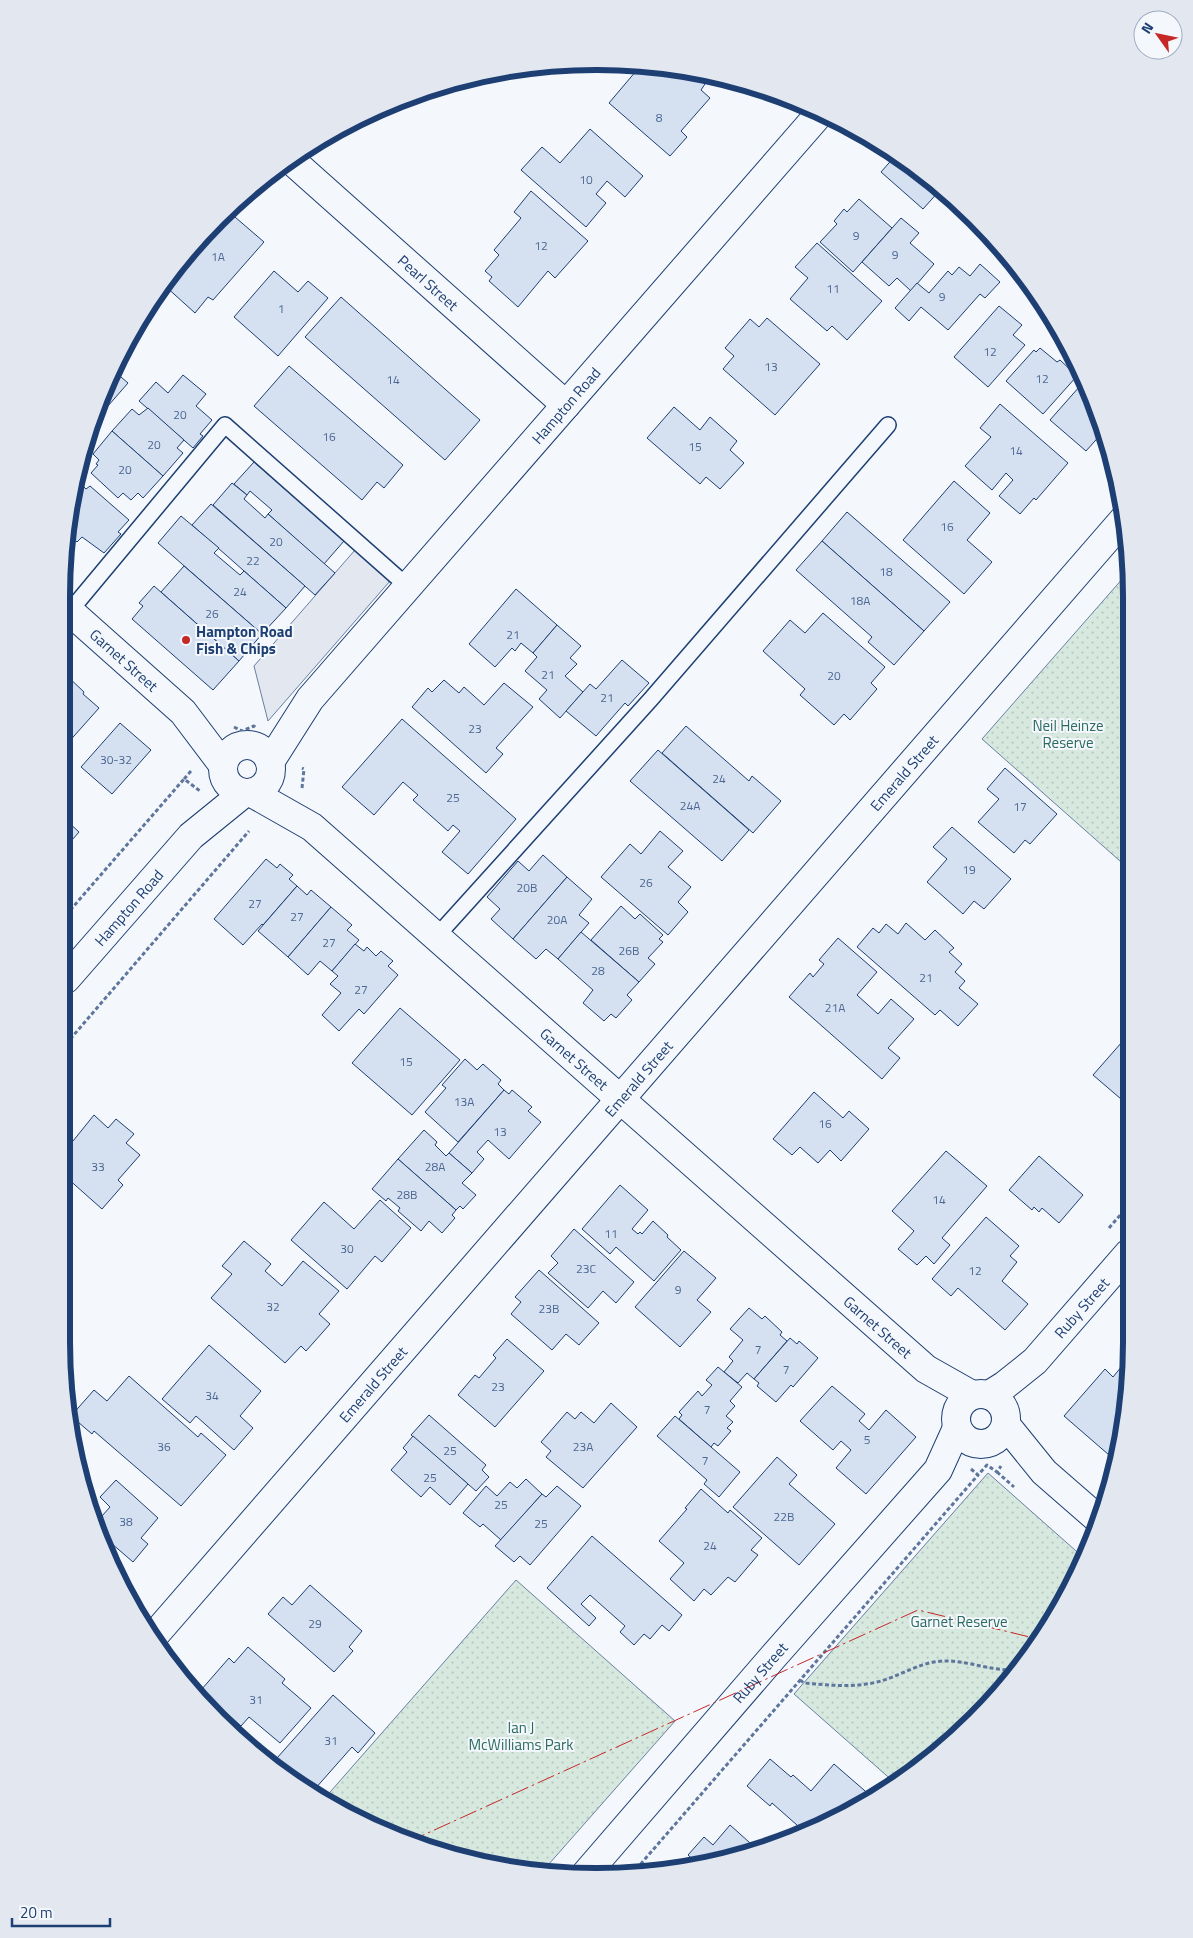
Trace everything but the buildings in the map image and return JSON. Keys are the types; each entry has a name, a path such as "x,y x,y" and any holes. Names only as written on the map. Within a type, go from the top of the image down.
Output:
{"street":[{"name":"Hampton Road","path":"70,974 815,118"},
{"name":"Pearl Street","path":"296,165 566,405"},
{"name":"Emerald Street","path":"158,1632 1118,527"},
{"name":"Garnet Street","path":"70,612 926,1368 981,1419 1093,1516"},
{"name":"Ruby Street","path":"591,1868 938,1470 958,1458 981,1419 1005,1385 1035,1361 1123,1260"}],"lane":[{"path":"436,937 651,699 888,425"},
{"path":"70,608 225,426 407,586"}],"path":[{"path":"70,910 184,779"},
{"path":"70,1039 250,830"},
{"path":"639,1866 978,1474"},
{"path":"773,1657 804,1683 855,1686 878,1682 922,1665 942,1661 966,1662 994,1669 1008,1669"}],"green space":[{"name":"Neil Heinze Reserve","path":"1122,579 1123,864 982,739"},
{"name":"Garnet Reserve","path":"988,1473 1078,1553 1052,1605 1034,1634 992,1689 944,1737 890,1778 794,1694"},
{"name":"Ian J McWilliams Park","path":"516,1580 675,1721 548,1865 494,1858 427,1840 364,1814 328,1794"}],"shaded area":[{"path":"355,550 390,581 268,721 254,666"}],"power":[{"path":"419,1837 918,1610 1032,1637"}],"place":[{"name":"Hampton Road Fish & Chips","path":"186,640"}]}
